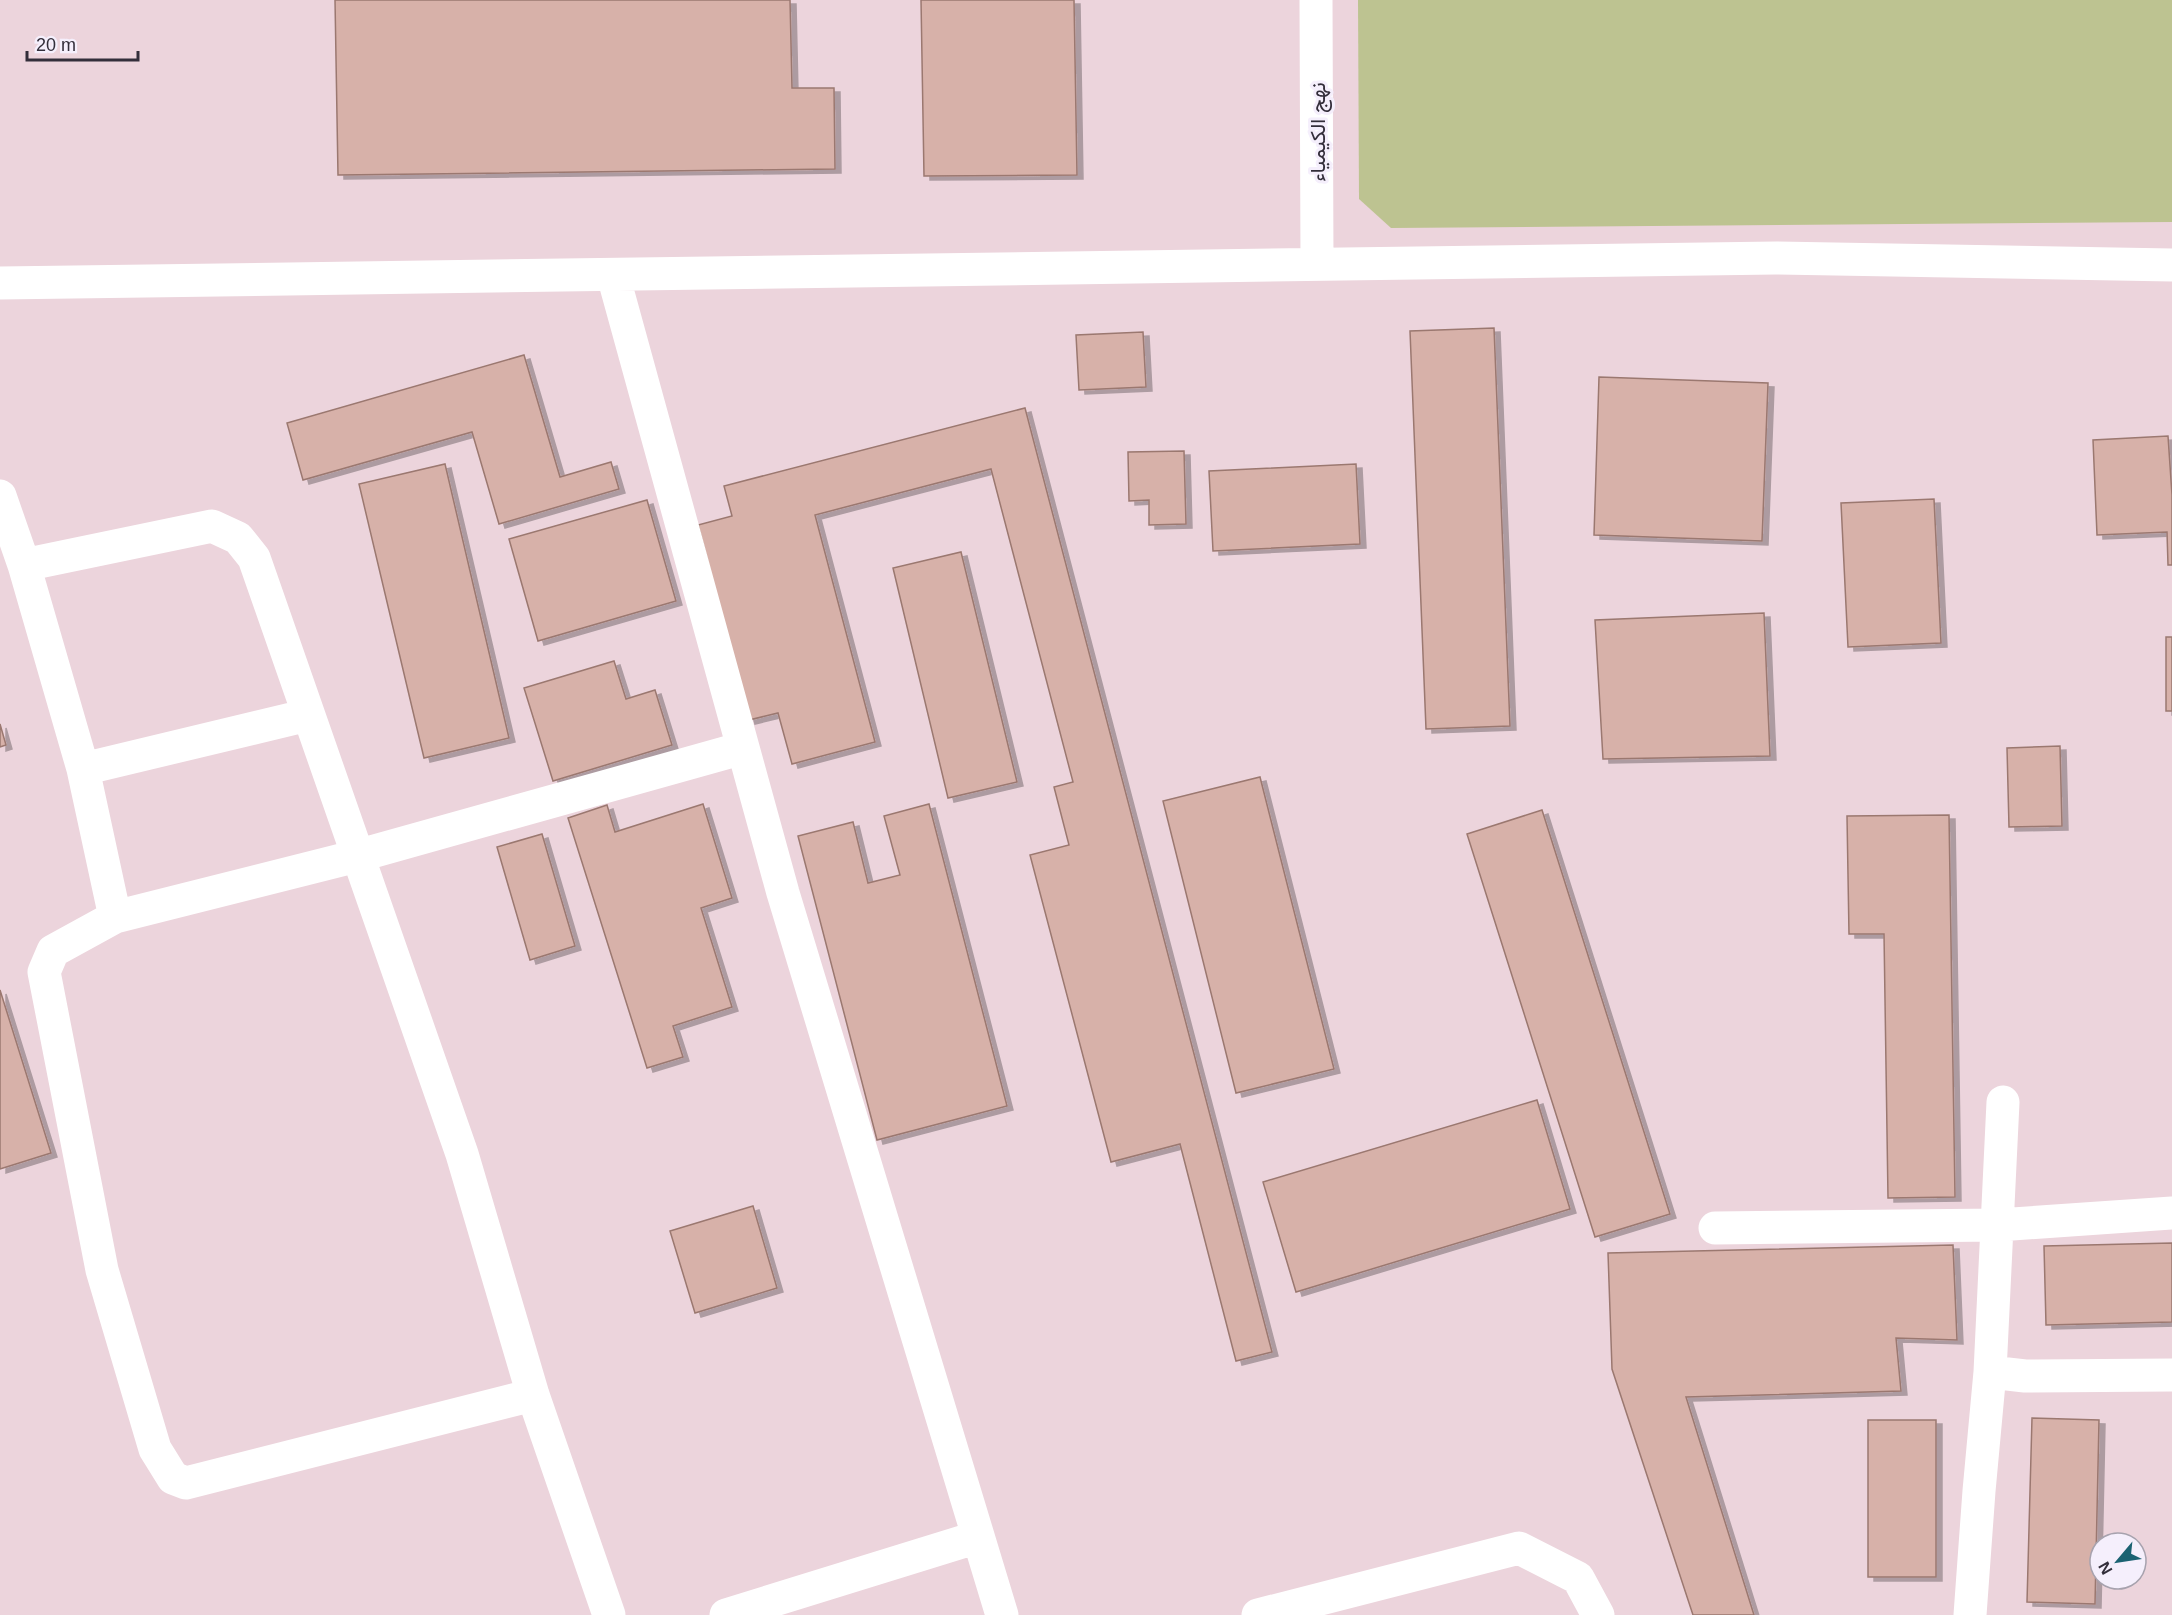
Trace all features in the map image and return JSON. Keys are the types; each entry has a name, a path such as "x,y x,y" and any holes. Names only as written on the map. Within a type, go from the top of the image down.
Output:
{"street":[{"name":"نهج الكيمياء","path":"1316,0 1317,264"},
{"path":"0,283 1776,258 2172,265"},
{"path":"613,275 789,916 1002,1615"},
{"path":"0,496 24,565 83,769 115,917"},
{"path":"24,565 212,526 238,538 254,558 462,1154 533,1395 609,1615"},
{"path":"83,769 308,714"},
{"path":"533,1395 186,1483 173,1478 154,1449 102,1270 44,972 53,951 115,917 357,856 743,748"},
{"path":"1970,1615 1978,1491 1990,1372 2003,1102"},
{"path":"1715,1228 1998,1226 2172,1213"},
{"path":"1990,1372 2025,1376 2172,1375"},
{"path":"726,1615 978,1537"},
{"path":"1258,1615 1519,1548 1578,1578 1598,1615"}],"shaded area":[{"path":"0,0 2172,0 2172,1615 0,1615"}],"green space":[{"path":"1358,0 2172,0 2172,222 1391,228 1359,199"}],"building":[{"path":"335,0 790,0 792,88 834,88 835,169 338,175"},
{"path":"921,0 1074,0 1077,175 924,176"},
{"path":"1494,328 1510,726 1426,729 1410,331"},
{"path":"1143,332 1146,387 1079,390 1076,335"},
{"path":"524,355 560,477 611,462 619,489 499,524 472,432 303,480 287,423"},
{"path":"1599,377 1768,383 1762,541 1594,535"},
{"path":"1025,408 1272,1352 1236,1361 1180,1144 1111,1162 1030,855 1069,845 1054,787 1073,782 991,469 815,515 875,742 792,764 778,713 749,720 698,525 732,516 724,486"},
{"path":"2168,436 2172,495 2172,565 2168,565 2167,532 2097,535 2093,440"},
{"path":"1184,451 1186,524 1149,525 1149,500 1129,501 1128,452"},
{"path":"445,464 509,738 424,758 359,484"},
{"path":"1356,464 1360,544 1213,551 1209,471"},
{"path":"1934,499 1941,643 1848,647 1841,503"},
{"path":"647,500 676,601 538,641 509,539"},
{"path":"961,552 1017,782 948,798 893,568"},
{"path":"1764,613 1770,756 1603,759 1595,620"},
{"path":"2166,637 2172,637 2172,711 2166,711"},
{"path":"614,661 626,699 655,690 672,745 553,781 524,688"},
{"path":"0,724 6,745 0,747"},
{"path":"2060,746 2062,826 2009,827 2007,748"},
{"path":"1260,777 1334,1069 1236,1093 1163,801"},
{"path":"703,804 732,898 701,908 732,1007 673,1026 683,1057 647,1068 568,818 607,805 615,832"},
{"path":"929,804 1007,1106 877,1140 798,836 853,822 868,883 900,875 884,816"},
{"path":"1542,810 1670,1214 1595,1237 1467,834"},
{"path":"1949,815 1955,1197 1888,1198 1884,934 1849,934 1847,816"},
{"path":"542,834 575,946 530,960 497,847"},
{"path":"0,990 51,1153 0,1169"},
{"path":"1537,1100 1570,1209 1296,1292 1263,1182"},
{"path":"753,1206 777,1288 695,1313 670,1231"},
{"path":"2172,1243 2172,1322 2046,1325 2044,1246"},
{"path":"1953,1245 1957,1340 1896,1338 1901,1391 1686,1397 1754,1615 1693,1615 1612,1369 1608,1253"},
{"path":"2032,1418 2099,1420 2097,1531 2088,1531 2088,1591 2095,1591 2095,1604 2027,1602"},
{"path":"1868,1420 1936,1420 1936,1577 1868,1577"}]}
